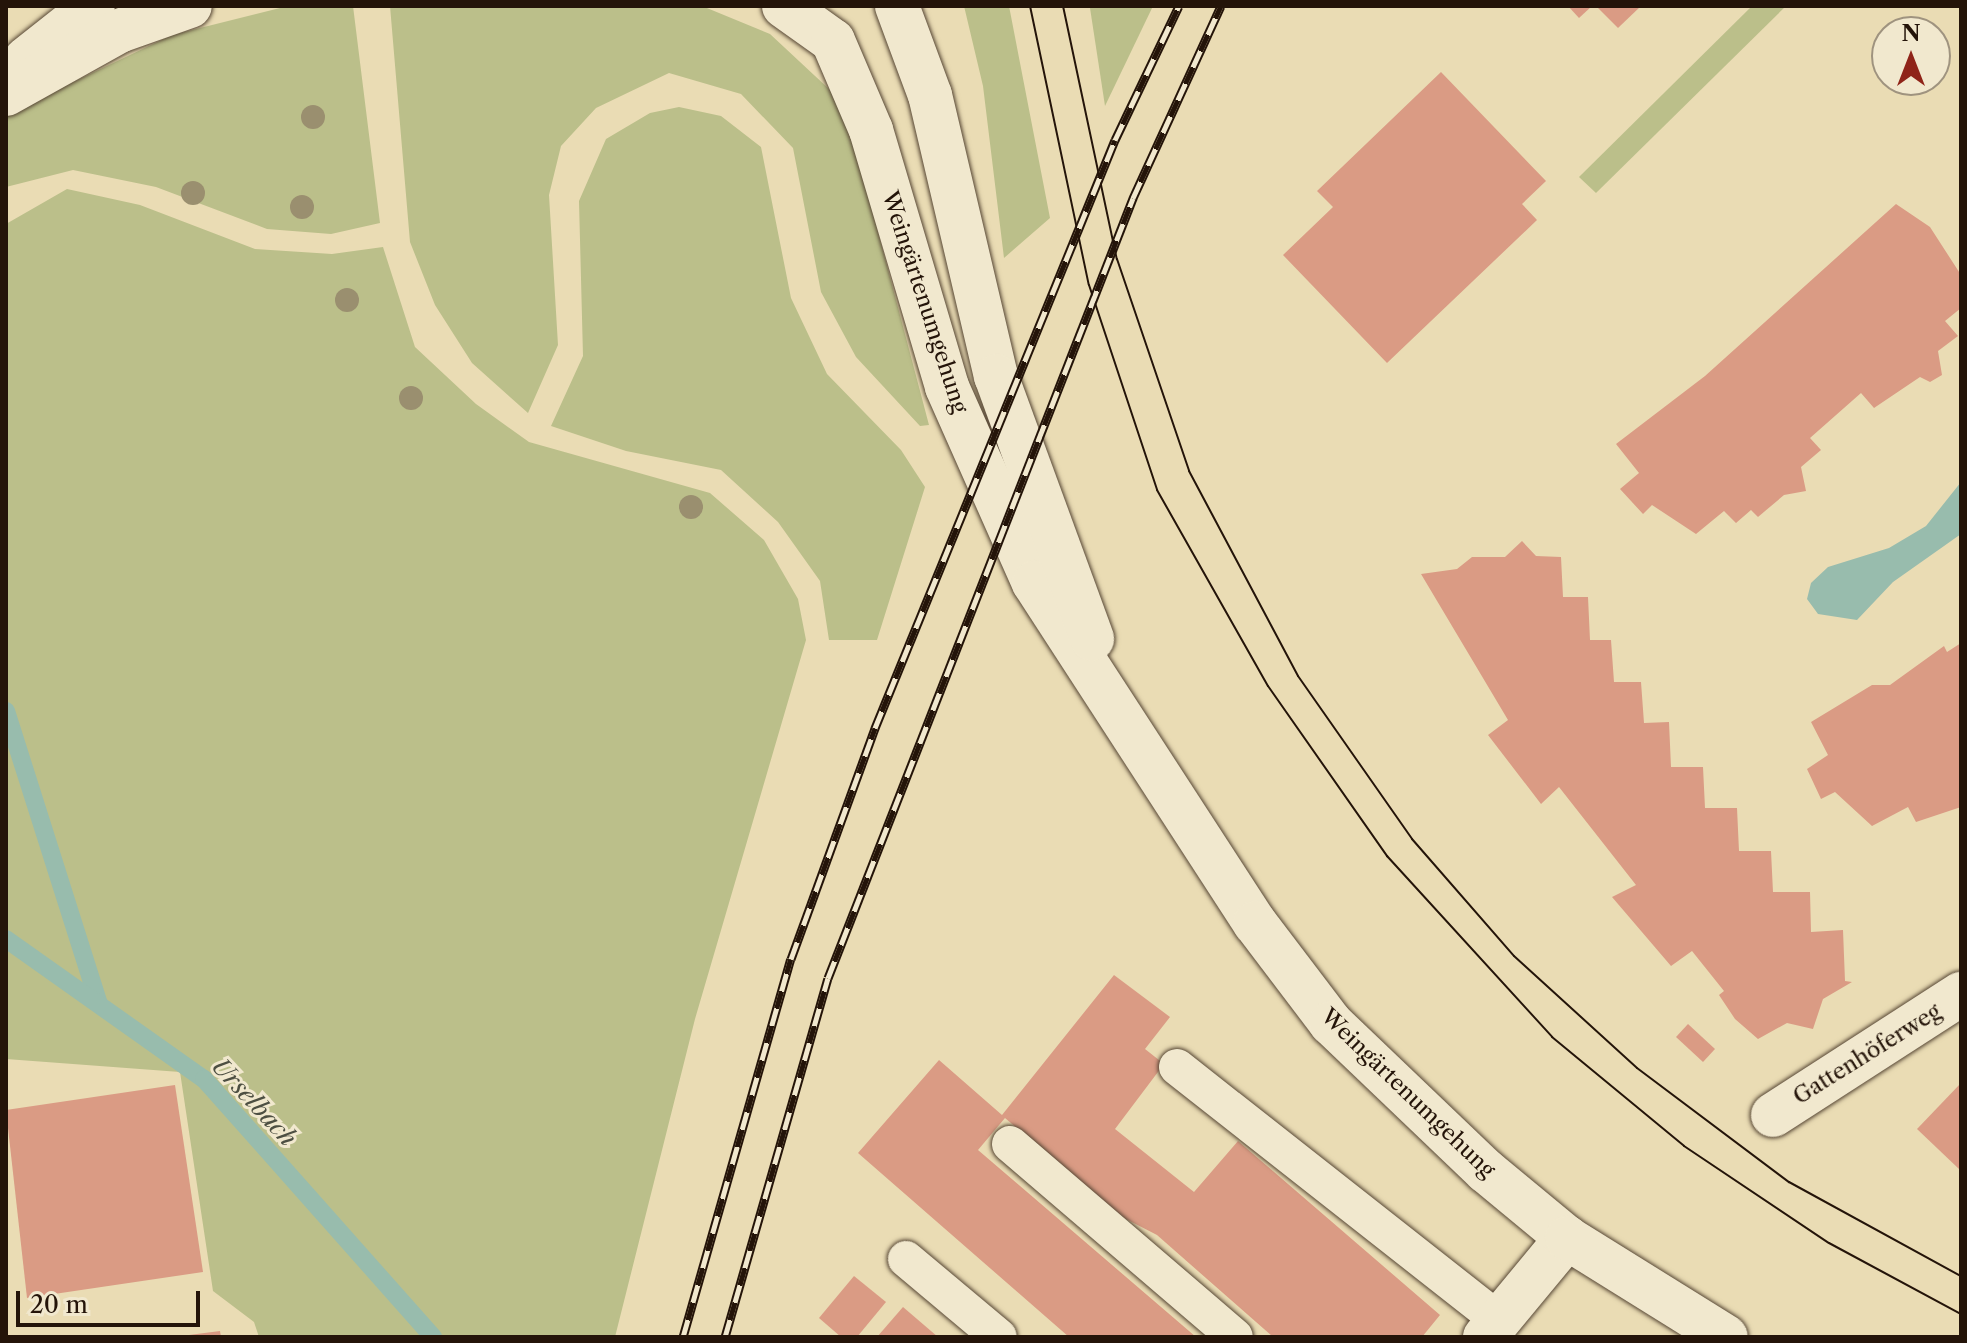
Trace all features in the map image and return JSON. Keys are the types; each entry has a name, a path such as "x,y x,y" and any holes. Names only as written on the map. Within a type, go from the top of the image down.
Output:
{"main road":[{"path":"6,75 93,6"},
{"path":"6,94 119,31 190,6"},
{"name":"Weingärtenumgehung","path":"784,6 833,41 871,130 947,387 1034,583 1111,691 1255,923 1331,1023 1567,1238 1726,1337"},
{"name":"Weingärtenumgehung","path":"897,6 930,95 996,376 1111,691"},
{"name":"Gattenhöferweg","path":"1773,1115 1961,994"},
{"path":"1493,1329 1567,1238"}],"lane":[{"path":"1177,1067 1493,1329"},
{"path":"1010,1144 1235,1337"},
{"path":"906,1259 999,1337"}],"green space":[{"path":"288,6 353,6 380,223 331,234 267,229 156,187 73,170 6,187 6,114 172,35"},
{"path":"390,6 702,6 770,34 844,103 929,425 920,426 856,357 821,292 793,148 741,94 669,73 596,108 561,146 549,195 558,345 528,413 472,363 435,305 410,242"},
{"path":"964,6 1009,6 1050,218 1004,258 983,86"},
{"path":"1153,6 1105,106 1090,8"},
{"path":"1752,6 1786,6 1596,193 1579,177"},
{"path":"679,107 721,116 761,147 791,298 827,374 901,450 925,487 877,640 829,640 820,581 778,522 721,470 626,451 551,426 583,356 579,201 606,139 650,113"},
{"path":"67,189 140,205 255,249 332,254 383,247 415,347 476,404 529,442 710,493 764,540 798,599 806,640 695,1019 615,1337 259,1337 254,1322 213,1291 180,1072 6,1059 6,224"}],"shaded area":[{"path":"1961,482 1961,534 1893,582 1857,620 1818,614 1807,599 1811,583 1828,567 1889,548 1926,526"}],"building":[{"path":"1568,6 1592,6 1579,18"},
{"path":"1596,6 1641,6 1618,28"},
{"path":"1441,72 1546,181 1522,204 1537,220 1387,363 1283,255 1333,207 1317,191"},
{"path":"1896,204 1930,227 1961,275 1961,308 1945,321 1958,336 1938,351 1942,375 1930,382 1920,377 1874,408 1861,393 1810,438 1821,450 1801,467 1806,491 1784,495 1758,517 1751,510 1736,523 1724,511 1696,534 1652,505 1643,514 1620,489 1639,473 1616,444 1705,376"},
{"path":"1522,541 1536,556 1561,557 1563,597 1588,597 1590,640 1611,640 1614,682 1641,682 1644,723 1669,722 1671,767 1703,767 1705,808 1737,808 1739,851 1771,851 1773,892 1810,892 1811,932 1843,930 1845,981 1852,982 1823,999 1813,1029 1787,1023 1758,1039 1735,1019 1719,995 1724,991 1692,951 1671,966 1612,897 1636,885 1559,787 1541,804 1488,735 1508,720 1421,574 1457,569 1472,557 1505,557"},
{"path":"1961,643 1961,807 1916,822 1908,807 1872,826 1835,792 1821,799 1807,769 1828,755 1811,722 1872,685 1890,685 1944,646 1947,652"},
{"path":"1114,975 1170,1017 1145,1049 1164,1064 1115,1129 1194,1192 1238,1141 1440,1315 1422,1337 1273,1337 1157,1235 1122,1217 1005,1118 978,1150 1196,1337 1069,1337 858,1153 939,1060 1002,1115"},
{"path":"1688,1024 1715,1049 1703,1062 1676,1037"},
{"path":"1961,1083 1961,1167 1959,1169 1917,1129"},
{"path":"175,1085 203,1272 27,1298 6,1110"},
{"path":"854,1276 886,1302 857,1337 841,1337 819,1318"},
{"path":"903,1307 938,1337 877,1337"},
{"path":"220,1331 221,1337 189,1337 189,1335"}],"waterway":[{"path":"6,711 99,1004"},
{"name":"Urselbach","path":"6,939 204,1079 433,1337"}],"tram line":[{"path":"1030,6 1089,285 1157,490 1268,686 1387,856 1552,1037 1684,1146 1829,1243 1961,1314"},
{"path":"1063,6 1117,259 1189,471 1298,676 1412,839 1514,956 1637,1068 1789,1182 1961,1276"}],"railway":[{"path":"683,1337 791,959 875,728 1115,140 1179,6"},
{"path":"725,1337 828,978 1133,198 1221,6"}]}
